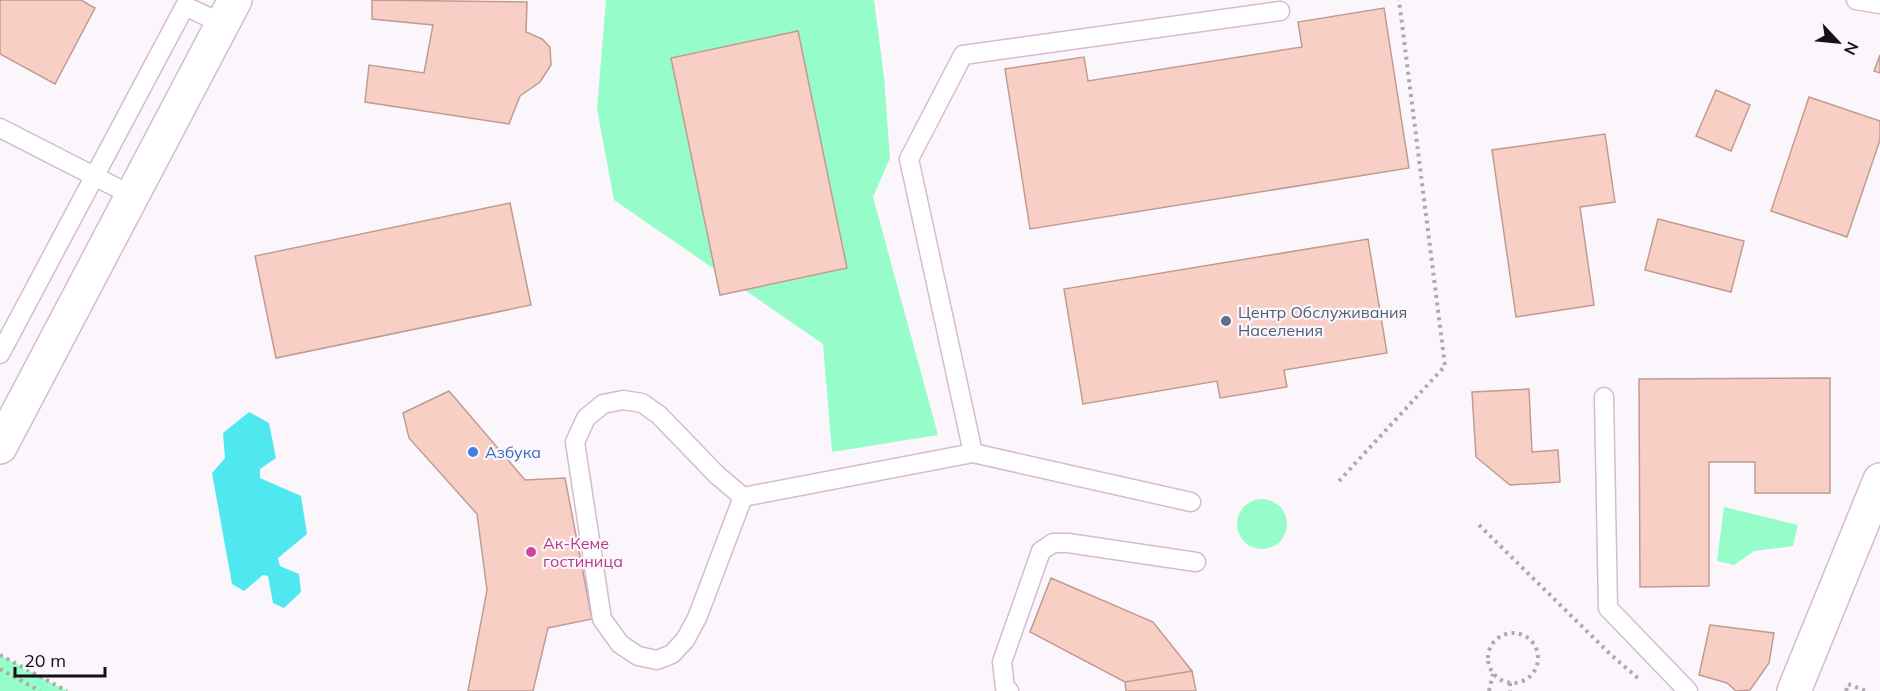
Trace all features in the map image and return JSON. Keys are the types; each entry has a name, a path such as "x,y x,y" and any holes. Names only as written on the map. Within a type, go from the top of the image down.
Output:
{"street":[{"path":"0,447 229,12"},
{"path":"1794,691 1880,480"}],"lane":[{"path":"1856,0 1880,4"},
{"path":"0,354 185,6 229,12"},
{"path":"973,453 909,159 963,55 1280,11"},
{"path":"0,128 133,196"},
{"path":"1604,397 1608,608 1688,691"},
{"path":"623,400 642,403 659,415 717,475 743,497 697,618 686,640 672,654 657,660 638,656 620,644 602,619 575,442 586,418 603,404 623,400"},
{"path":"743,497 973,453 1191,502"},
{"path":"1008,691 1005,688 1002,662 1041,551 1053,543 1068,543 1196,562"}],"path":[{"path":"1339,481 1445,366 1399,0"},
{"path":"1479,525 1610,654 1645,684"},
{"path":"1515,633 1533,642 1538,660 1536,670 1529,678 1510,683 1501,681 1494,674 1489,666 1488,656 1491,646 1497,639 1505,634 1515,633"},
{"path":"0,656 67,691"},
{"path":"0,669 40,691"},
{"path":"1490,691 1494,674"},
{"path":"1510,683 1510,691"},
{"path":"1846,691 1848,684 1866,691"}],"green space":[{"path":"606,0 874,0 884,77 890,158 873,197 938,435 832,452 823,344 614,200 597,109"},
{"path":"1257,499 1267,499 1280,506 1287,519 1287,529 1280,542 1267,549 1257,549 1248,545 1241,538 1237,529 1237,519 1241,510 1248,503"},
{"path":"1724,507 1798,525 1793,546 1754,551 1734,565 1717,561"},
{"path":"0,655 67,691 0,691"}],"water":[{"path":"249,412 269,423 276,458 260,469 260,478 301,496 307,534 278,558 280,566 299,574 301,592 284,608 273,603 268,576 263,575 244,591 232,584 212,473 225,458 223,433"}],"building":[{"path":"0,0 81,0 95,8 55,84 0,54"},
{"path":"372,0 527,2 526,32 542,39 550,47 551,65 540,82 520,96 509,124 365,102 369,65 424,73 433,25 372,19"},
{"path":"1384,8 1409,168 1030,229 1005,69 1084,57 1088,81 1302,47 1298,22"},
{"path":"798,31 847,268 720,295 671,58"},
{"path":"1880,55 1880,73 1874,71"},
{"path":"1716,90 1750,105 1731,151 1696,136"},
{"path":"1809,97 1880,121 1880,140 1847,237 1771,211"},
{"path":"1605,134 1615,202 1580,207 1594,305 1516,317 1492,150"},
{"path":"510,203 531,305 276,358 255,256"},
{"path":"1658,219 1744,241 1731,292 1645,270"},
{"name":"Центр Обслуживания Населения","path":"1368,239 1387,353 1284,370 1287,387 1220,398 1217,381 1083,404 1064,289"},
{"path":"1830,378 1830,493 1755,493 1755,462 1709,462 1709,586 1640,587 1639,379"},
{"path":"1529,389 1532,452 1558,450 1560,482 1510,485 1476,457 1472,392"},
{"name":"Ак-Кеме гостиница","path":"449,391 525,480 565,478 592,619 548,628 533,691 468,691 487,590 477,514 409,438 403,413"},
{"path":"1051,578 1153,622 1192,671 1125,682 1030,632"},
{"path":"1710,625 1774,633 1769,663 1750,690 1736,691 1727,683 1699,675"},
{"path":"1192,671 1196,691 1126,691 1125,682"}],"place":[{"name":"Центр Обслуживания Населения","path":"1226,321"},
{"name":"Азбука","path":"473,452"},
{"name":"Ак-Кеме гостиница","path":"531,552"}]}
